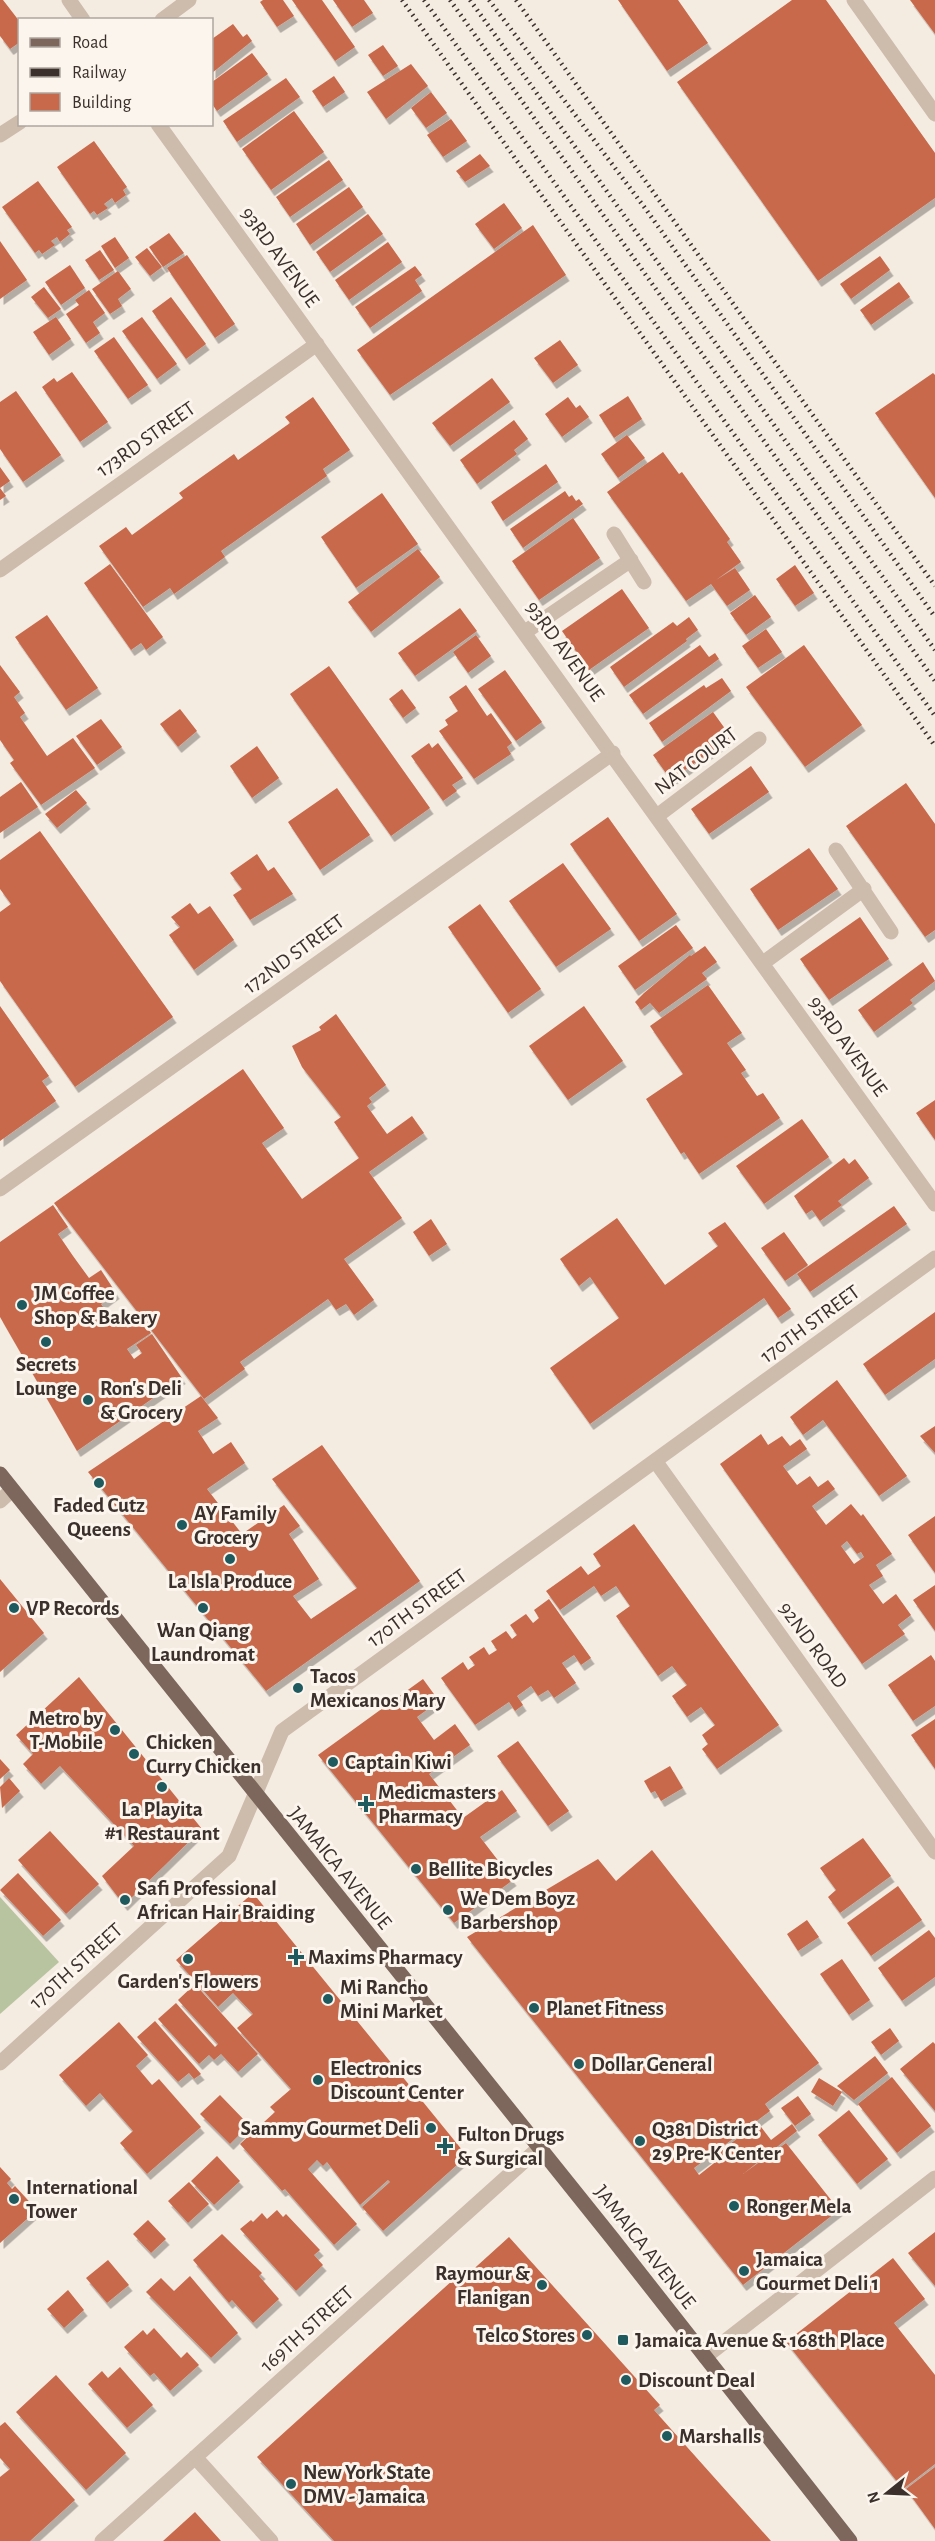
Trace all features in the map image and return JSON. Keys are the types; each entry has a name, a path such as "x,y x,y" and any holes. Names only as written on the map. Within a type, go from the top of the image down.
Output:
{"main road":[{"name":"JAMAICA AVENUE","path":"0,1474 255,1795 540,2147 850,2541"}],"street":[{"path":"69,0 81,18"},
{"path":"165,18 189,0"},
{"path":"854,0 935,114"},
{"path":"0,135 18,123"},
{"name":"93RD AVENUE","path":"159,126 613,753 935,1204"},
{"name":"173RD STREET","path":"0,570 317,344"},
{"path":"614,534 644,582"},
{"path":"525,632 631,560"},
{"name":"NAT COURT","path":"657,816 759,739"},
{"name":"172ND STREET","path":"0,1189 613,753"},
{"path":"836,850 891,932"},
{"path":"762,963 864,889"},
{"name":"170TH STREET","path":"0,2063 229,1856 282,1731 935,1258"},
{"name":"92ND ROAD","path":"656,1462 935,1852"},
{"path":"0,1501 12,1490"},
{"name":"169TH STREET","path":"102,2541 540,2147"},
{"path":"705,2357 935,2178"},
{"path":"195,2457 271,2541"}],"green space":[{"path":"0,1897 59,1962 0,2014"}],"building":[{"path":"0,0 3,0 18,19 18,43 10,49 0,36"},
{"path":"283,0 294,16 277,27 260,2"},
{"path":"292,0 322,0 355,47 335,61"},
{"path":"333,0 364,0 373,13 352,27"},
{"path":"618,0 678,0 708,43 667,71"},
{"path":"792,0 826,0 935,153 935,198 818,281 677,82"},
{"path":"910,0 935,0 935,34"},
{"path":"233,24 243,37 247,34 252,41 213,72 213,38"},
{"path":"383,45 398,66 383,76 368,55"},
{"path":"252,53 268,74 217,111 213,105 213,81"},
{"path":"411,64 428,86 386,119 367,92"},
{"path":"334,76 345,92 323,107 312,91"},
{"path":"286,78 300,97 237,142 223,121"},
{"path":"431,92 447,113 426,128 411,108"},
{"path":"294,111 324,152 271,190 242,149"},
{"path":"451,119 467,141 443,157 427,135"},
{"path":"94,141 127,187 123,190 126,195 115,203 112,198 104,204 108,208 97,215 94,211 90,214 57,167"},
{"path":"480,154 490,166 465,182 456,171"},
{"path":"329,160 343,180 290,217 276,197"},
{"path":"38,181 72,227 67,230 70,234 60,242 57,237 51,241 55,245 42,254 39,250 35,253 2,207"},
{"path":"349,187 363,207 310,245 296,224"},
{"path":"504,203 522,228 494,249 475,224"},
{"path":"368,214 383,234 330,272 316,252"},
{"path":"533,225 566,275 390,395 357,350"},
{"path":"169,233 184,253 163,267 149,247"},
{"path":"115,237 129,258 115,268 101,246"},
{"path":"0,241 27,280 0,299"},
{"path":"388,242 402,262 349,300 335,280"},
{"path":"147,248 162,267 150,276 135,257"},
{"path":"100,250 114,270 99,280 85,260"},
{"path":"187,255 235,324 215,338 167,268"},
{"path":"880,256 890,270 851,299 840,284"},
{"path":"70,265 85,288 61,305 45,282"},
{"path":"415,266 422,275 415,280 422,291 370,328 355,307"},
{"path":"118,271 131,289 118,299 122,306 110,314 92,289"},
{"path":"899,282 910,297 871,325 860,310"},
{"path":"44,287 61,309 48,318 31,297"},
{"path":"89,290 105,313 93,322 100,333 86,343 66,314 79,305 75,300"},
{"path":"171,297 206,344 186,359 152,311"},
{"path":"56,317 71,339 49,355 33,332"},
{"path":"142,317 177,364 157,379 122,331"},
{"path":"114,337 148,385 128,399 94,351"},
{"path":"560,340 578,365 553,383 534,358"},
{"path":"72,372 108,422 80,442 42,387 54,378 57,382"},
{"path":"933,373 935,375 935,498 875,413"},
{"path":"492,378 510,402 450,446 432,423"},
{"path":"16,391 61,455 23,482 0,449 0,402"},
{"path":"628,396 642,419 614,438 599,415"},
{"path":"313,397 350,450 323,469 327,476 221,551 225,557 174,594 170,588 143,607 99,546 126,527 132,535 183,498 179,493 234,454 238,460 290,423 285,417"},
{"path":"568,397 576,408 580,405 589,417 562,437 545,414"},
{"path":"514,420 528,439 514,450 517,454 477,484 460,460"},
{"path":"627,435 645,458 618,478 601,454"},
{"path":"663,452 679,474 682,472 730,539 727,542 741,562 716,580 735,568 750,590 727,606 711,584 686,601 607,492"},
{"path":"546,464 558,482 503,521 491,502"},
{"path":"0,467 10,481 0,488"},
{"path":"0,488 6,496 0,500"},
{"path":"565,491 569,497 572,495 576,501 579,499 583,504 523,548 510,529"},
{"path":"382,493 418,544 356,588 321,537"},
{"path":"573,518 600,558 539,600 512,561"},
{"path":"418,549 440,577 371,632 348,602"},
{"path":"110,564 163,637 146,650 141,643 131,650 84,583"},
{"path":"795,565 814,593 795,606 776,579"},
{"path":"622,589 649,628 589,670 562,631"},
{"path":"755,595 771,617 746,635 730,613"},
{"path":"460,608 477,631 415,676 398,653"},
{"path":"47,615 98,688 66,710 15,637"},
{"path":"689,617 698,630 686,639 687,641 624,687 610,667 673,622 677,626"},
{"path":"766,629 782,652 758,668 742,646"},
{"path":"476,635 491,656 468,673 453,652"},
{"path":"700,645 709,657 715,653 719,659 643,714 629,695"},
{"path":"804,645 862,725 805,767 746,687"},
{"path":"0,665 20,692 14,697 25,713 20,717 47,756 73,738 95,768 41,805 10,763 14,760 0,740"},
{"path":"329,666 430,808 391,836 290,694"},
{"path":"505,670 542,722 516,741 478,689"},
{"path":"722,678 731,691 662,742 649,723 704,685 706,688"},
{"path":"466,685 487,716 491,713 512,743 507,747 511,754 474,779 439,731 448,725 445,720 458,711 449,697"},
{"path":"402,689 416,708 403,718 389,699"},
{"path":"180,709 197,731 178,747 160,724"},
{"path":"713,712 731,737 671,780 653,755"},
{"path":"101,719 122,747 97,765 76,736"},
{"path":"429,743 432,748 438,743 463,778 452,785 457,791 443,801 411,756"},
{"path":"257,746 279,778 252,798 230,766"},
{"path":"751,766 769,792 709,834 691,809"},
{"path":"21,782 38,807 0,833 0,797"},
{"path":"906,783 935,824 935,930 925,937 846,826"},
{"path":"337,788 370,835 320,870 288,822"},
{"path":"76,790 87,803 57,828 45,814"},
{"path":"608,817 677,914 639,941 570,844"},
{"path":"40,831 173,1017 75,1087 0,981 0,912 11,904 0,889 0,860"},
{"path":"809,848 838,889 778,930 750,889"},
{"path":"257,854 268,871 274,867 293,894 250,920 233,895 242,889 230,873"},
{"path":"563,863 611,929 556,967 509,901"},
{"path":"190,903 198,914 210,906 234,940 194,970 169,935 180,927 171,917"},
{"path":"480,904 541,989 508,1013 448,927"},
{"path":"860,917 889,959 829,1000 800,959"},
{"path":"676,925 693,948 635,990 618,966"},
{"path":"705,946 717,962 702,973 707,979 659,1013 650,1003 641,1010 635,1002 644,993 690,955"},
{"path":"923,962 935,981 910,1000 913,1003 874,1032 858,1010"},
{"path":"708,985 742,1033 727,1043 746,1070 741,1073 757,1096 763,1093 780,1118 699,1174 684,1152 681,1154 646,1099 683,1074 650,1026"},
{"path":"0,1006 49,1076 42,1081 56,1101 0,1141"},
{"path":"584,1006 623,1061 568,1100 529,1046"},
{"path":"336,1014 386,1085 369,1098 372,1102 367,1106 387,1134 412,1116 424,1133 369,1172 402,1218 344,1259 374,1300 354,1315 346,1304 336,1310 328,1299 240,1362 245,1369 204,1399 54,1203 243,1069 284,1128 262,1143 302,1199 359,1158 334,1122 341,1117 302,1067 292,1046 321,1030 319,1027"},
{"path":"935,1100 935,1140 916,1113"},
{"path":"802,1119 829,1157 764,1204 736,1166"},
{"path":"844,1158 849,1164 855,1159 869,1178 838,1201 842,1205 820,1221 812,1210 806,1214 794,1196"},
{"path":"53,1205 68,1227 58,1234 73,1256 89,1278 101,1270 116,1293 101,1304 116,1326 136,1312 151,1333 127,1349 134,1359 142,1353 136,1345 152,1334 182,1378 77,1451 0,1317 0,1242"},
{"path":"894,1206 907,1224 810,1292 797,1274"},
{"path":"617,1218 665,1285 718,1246 708,1233 725,1222 791,1309 778,1318 764,1298 590,1424 550,1368 619,1318 590,1277 579,1286 560,1259"},
{"path":"431,1219 447,1244 429,1256 413,1232"},
{"path":"784,1232 808,1265 785,1281 761,1248"},
{"path":"935,1312 935,1359 885,1395 863,1364"},
{"path":"837,1380 907,1476 879,1496 823,1420 803,1435 790,1417"},
{"path":"201,1396 218,1418 198,1431 213,1454 231,1442 245,1463 207,1489 242,1534 284,1505 300,1526 289,1534 319,1579 293,1596 311,1619 357,1588 272,1479 322,1445 420,1581 266,1691 88,1472"},
{"path":"935,1426 935,1453 920,1436"},
{"path":"761,1434 768,1445 782,1436 790,1446 800,1439 807,1449 783,1466 797,1485 810,1476 818,1487 828,1480 835,1489 812,1506 826,1525 851,1504 861,1516 863,1514 892,1554 876,1565 883,1576 869,1585 883,1604 896,1594 911,1615 898,1625 905,1634 862,1664 720,1464","holes":["847,1541 857,1554 861,1552 864,1557 854,1564 841,1546"]},
{"path":"935,1516 935,1573 908,1535"},
{"path":"634,1524 779,1725 717,1769 702,1749 708,1744 702,1735 715,1725 701,1707 687,1717 672,1696 687,1685 672,1666 658,1676 616,1616 630,1606 616,1586 601,1596 594,1586 560,1610 546,1591 581,1566 588,1575 601,1566 593,1554"},
{"path":"0,1579 44,1633 0,1672"},
{"path":"935,1585 935,1631 913,1600"},
{"path":"549,1599 591,1658 581,1665 574,1655 562,1663 576,1683 554,1698 548,1690 538,1696 531,1686 517,1696 523,1705 515,1711 509,1702 475,1725 441,1678 463,1662 468,1670 475,1665 469,1657 484,1647 489,1655 497,1650 491,1641 506,1631 512,1639 517,1635 510,1625 526,1614 533,1623 539,1618 534,1610"},
{"path":"931,1655 935,1661 935,1706 913,1721 888,1685"},
{"path":"79,1677 202,1829 124,1905 102,1876 134,1846 60,1766 41,1784 23,1764 33,1754 16,1735"},
{"path":"423,1679 439,1701 417,1717 434,1740 455,1724 470,1745 429,1774 463,1818 502,1790 517,1811 480,1837 513,1880 454,1923 318,1755"},
{"path":"935,1719 935,1769 911,1735"},
{"path":"518,1741 569,1811 548,1826 497,1756"},
{"path":"0,1759 10,1770 0,1779"},
{"path":"670,1766 683,1788 661,1801 655,1791 651,1793 644,1781"},
{"path":"9,1778 20,1791 2,1808 0,1787"},
{"path":"50,1831 99,1884 66,1914 18,1860"},
{"path":"863,1838 891,1876 840,1913 828,1897 836,1890 820,1868"},
{"path":"652,1850 819,2063 765,2104 770,2111 694,2168 699,2175 718,2160 714,2156 758,2123 771,2140 792,2124 797,2131 743,2174 786,2143 839,2210 743,2285 467,1937 598,1859 616,1881"},
{"path":"18,1873 61,1920 43,1936 0,1890"},
{"path":"898,1886 922,1920 871,1956 847,1923"},
{"path":"253,1893 467,2156 383,2231 362,2207 390,2182 388,2180 360,2205 327,2162 323,2166 317,2160 308,2169 357,2224 334,2245 285,2189 282,2191 240,2144 275,2112 270,2107 291,2089 237,2028 253,2014 233,1993 218,2007 176,1960"},
{"path":"807,1920 819,1937 798,1951 787,1934"},
{"path":"929,1930 935,1938 935,1977 902,2001 878,1968"},
{"path":"842,1959 870,2000 849,2015 820,1974"},
{"path":"195,1984 258,2054 238,2072 221,2054 214,2060 209,2055 199,2064 158,2019 176,2003 215,2047 218,2044 178,2000"},
{"path":"155,2021 201,2074 194,2079 189,2073 178,2082 137,2037"},
{"path":"119,2022 148,2055 136,2066 152,2085 159,2079 201,2127 147,2174 120,2143 133,2131 100,2093 86,2106 59,2075"},
{"path":"890,2028 899,2041 881,2055 871,2042"},
{"path":"933,2042 935,2044 935,2111 900,2069"},
{"path":"875,2056 888,2073 854,2100 837,2086"},
{"path":"892,2077 931,2126 897,2153 858,2104"},
{"path":"819,2078 842,2092 833,2106 811,2092"},
{"path":"220,2095 249,2125 230,2144 200,2114"},
{"path":"798,2096 811,2114 795,2126 781,2108"},
{"path":"849,2110 888,2159 857,2184 818,2135"},
{"path":"217,2156 240,2181 214,2205 191,2181"},
{"name":"International Tower","path":"0,2167 11,2179 7,2183 12,2189 15,2186 37,2210 0,2243"},
{"path":"189,2182 209,2204 188,2223 168,2201"},
{"path":"277,2210 283,2217 286,2214 320,2250 314,2255 323,2265 296,2291 240,2229 251,2220 253,2222 262,2213 267,2219"},
{"path":"148,2220 166,2239 151,2253 133,2234"},
{"path":"935,2232 935,2286 908,2253"},
{"path":"222,2234 262,2273 259,2276 279,2299 253,2323 232,2300 229,2303 193,2260"},
{"path":"509,2237 660,2405 654,2410 771,2541 334,2541 257,2457 464,2270 467,2275"},
{"path":"893,2258 925,2299 894,2323 935,2375 935,2464 903,2489 786,2342"},
{"path":"108,2260 129,2285 107,2303 86,2278"},
{"path":"190,2276 238,2333 211,2358 146,2292 161,2278 174,2291"},
{"path":"68,2290 84,2310 64,2328 47,2309"},
{"path":"154,2328 181,2358 187,2352 199,2365 170,2391 154,2373 150,2376 124,2347 143,2330 147,2335"},
{"path":"120,2367 153,2405 127,2428 88,2384 102,2371 108,2378"},
{"path":"56,2375 126,2453 86,2490 16,2412"},
{"path":"5,2422 75,2500 30,2541 0,2541 0,2477 10,2469 0,2458 0,2426"},
{"path":"935,2467 935,2529 906,2489"},
{"path":"195,2512 221,2541 163,2541"}],"railway":[{"path":"402,0 935,746"},
{"path":"424,0 935,716"},
{"path":"450,0 935,681"},
{"path":"470,0 935,650"},
{"path":"489,0 645,208 935,617"},
{"path":"516,0 935,586"}],"place":[{"name":"JM Coffee Shop & Bakery","path":"22,1305"},
{"name":"Secrets Lounge","path":"46,1342"},
{"name":"Ron's Deli & Grocery","path":"88,1400"},
{"name":"Faded Cutz Queens","path":"99,1483"},
{"name":"AY Family Grocery","path":"182,1525"},
{"name":"La Isla Produce","path":"230,1559"},
{"name":"VP Records","path":"14,1608"},
{"name":"Wan Qiang Laundromat","path":"203,1608"},
{"name":"Tacos Mexicanos Mary","path":"298,1688"},
{"name":"Metro by T-Mobile","path":"115,1730"},
{"name":"Chicken Curry Chicken","path":"134,1754"},
{"name":"Captain Kiwi","path":"333,1762"},
{"name":"La Playita #1 Restaurant","path":"162,1787"},
{"name":"Medicmasters Pharmacy","path":"366,1804"},
{"name":"Bellite Bicycles","path":"416,1869"},
{"name":"Safi Professional African Hair Braiding","path":"125,1900"},
{"name":"We Dem Boyz Barbershop","path":"448,1910"},
{"name":"Maxims Pharmacy","path":"296,1957"},
{"name":"Garden's Flowers","path":"188,1959"},
{"name":"Mi Rancho Mini Market","path":"328,1999"},
{"name":"Planet Fitness","path":"534,2008"},
{"name":"Dollar General","path":"579,2064"},
{"name":"Electronics Discount Center","path":"318,2080"},
{"name":"Sammy Gourmet Deli","path":"431,2128"},
{"name":"Q381 District 29 Pre-K Center","path":"640,2141"},
{"name":"Fulton Drugs & Surgical","path":"445,2146"},
{"name":"International Tower","path":"14,2199"},
{"name":"Ronger Mela","path":"734,2206"},
{"name":"Jamaica Gourmet Deli 1","path":"744,2271"},
{"name":"Raymour & Flanigan","path":"542,2285"},
{"name":"Telco Stores","path":"587,2335"},
{"name":"Jamaica Avenue & 168th Place","path":"623,2340"},
{"name":"Discount Deal","path":"626,2380"},
{"name":"Marshalls","path":"667,2436"},
{"name":"New York State DMV - Jamaica","path":"291,2484"}]}
